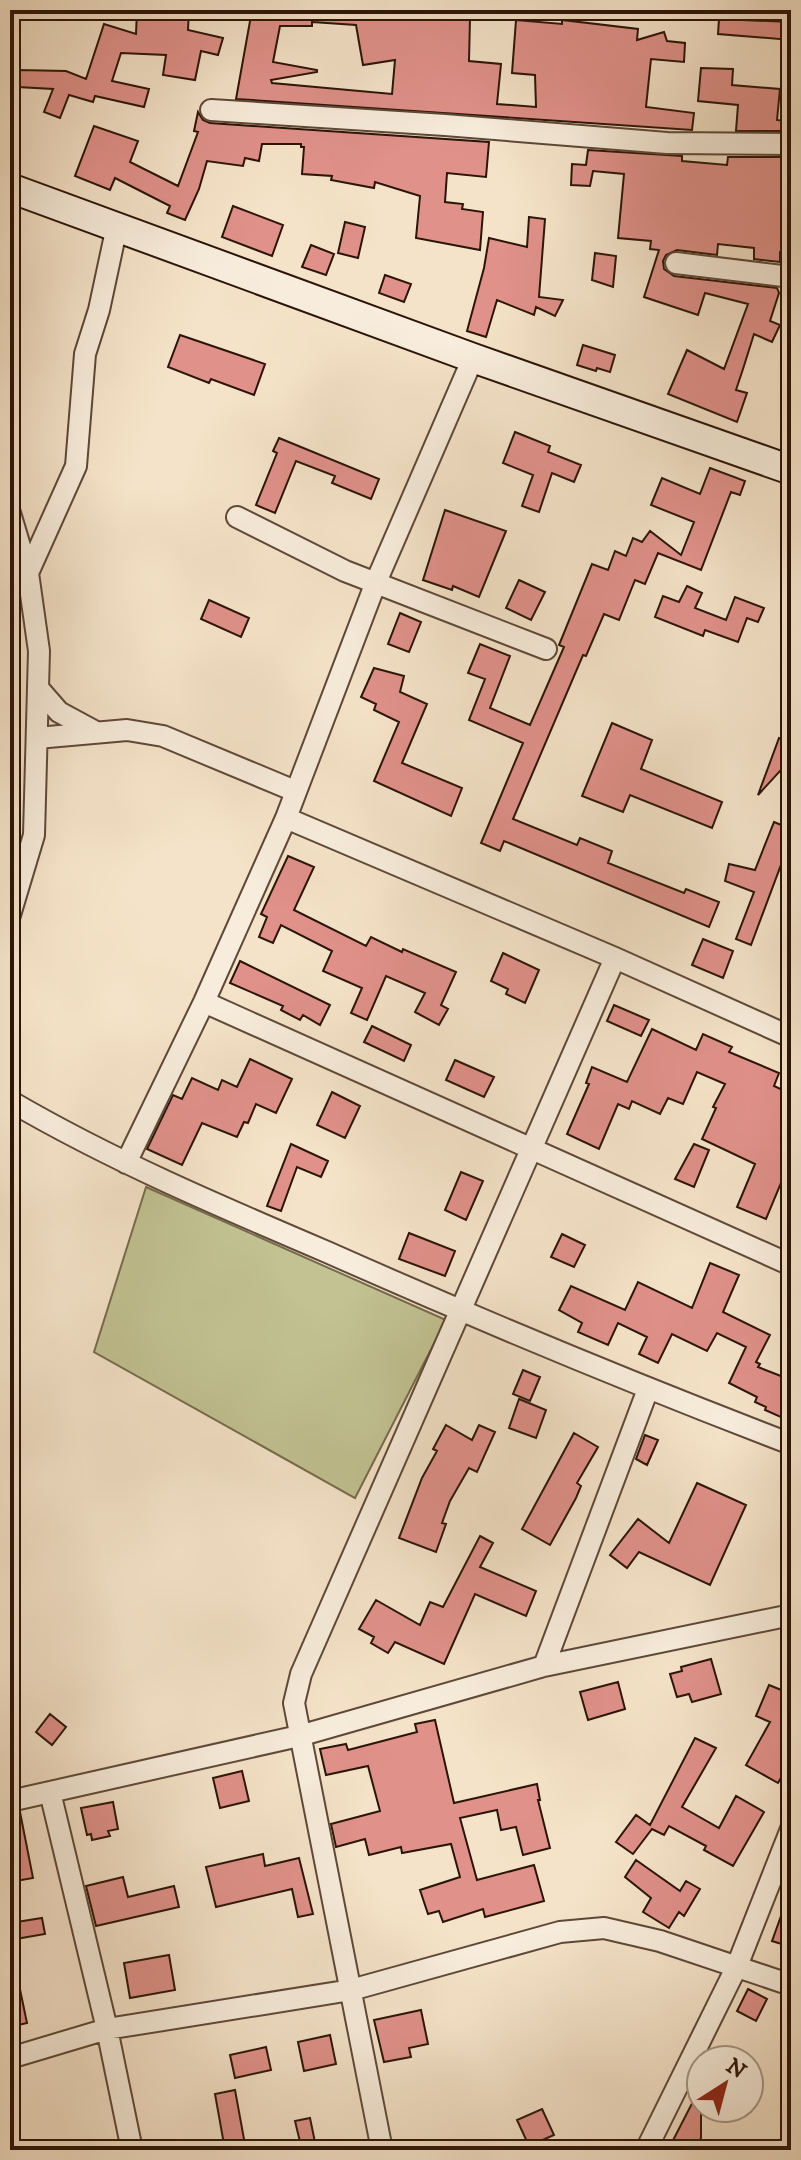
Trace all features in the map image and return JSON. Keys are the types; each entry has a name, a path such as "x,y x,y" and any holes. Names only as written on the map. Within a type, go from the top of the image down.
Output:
{"street":[{"path":"211,110 667,143 791,144"},
{"path":"10,188 473,358 791,470"},
{"path":"28,573 76,466 85,354 99,310 117,226"},
{"path":"676,263 791,277"},
{"path":"126,1163 204,1002 286,818 376,582 473,358"},
{"path":"10,513 28,573 39,651 34,835 10,915"},
{"path":"237,517 345,571 546,649"},
{"path":"38,688 59,712 96,732"},
{"path":"37,738 140,730 163,736 295,791"},
{"path":"286,818 615,958 791,1037"},
{"path":"382,2150 294,1703 301,1674 615,958"},
{"path":"204,1002 791,1265"},
{"path":"10,1101 126,1163 459,1310 648,1389 791,1444"},
{"path":"544,1666 648,1389"},
{"path":"10,1801 299,1736 544,1666 791,1615"},
{"path":"50,1792 107,2029 132,2150"},
{"path":"646,2150 737,1966 791,1829"},
{"path":"10,2058 107,2029 351,1990 560,1932 604,1928 660,1941 791,1985"}],"green space":[{"path":"146,1187 446,1320 355,1498 94,1352"}],"building":[{"path":"137,10 189,10 188,30 223,38 218,55 201,51 195,80 163,75 166,55 121,53 112,81 149,89 144,107 95,96 93,102 69,95 60,118 44,112 53,89 18,87 19,70 66,71 86,79 104,24 136,34"},
{"path":"252,10 375,13 375,10 409,16 409,11 470,18 469,61 501,64 497,104 536,107 535,75 512,73 516,20 562,24 562,20 638,29 637,40 664,32 667,41 685,43 684,62 651,59 646,107 694,113 692,130 236,99","holes":["312,22 356,25 363,65 395,60 392,94 272,83 271,80 317,72 273,62 280,26 312,26"]},
{"path":"719,19 791,22 791,40 718,34"},
{"path":"701,68 733,69 732,85 780,89 777,120 791,122 791,131 736,131 738,105 698,101"},
{"path":"198,112 203,120 210,123 489,142 486,177 447,173 445,202 463,204 462,209 483,212 480,250 416,238 420,196 375,182 374,188 331,180 332,176 302,174 304,147 301,144 262,144 259,161 245,158 243,166 207,161 185,220 167,213 170,206 115,178 110,190 75,176 94,126 138,141 130,162 178,186 198,132 194,131"},
{"path":"588,150 682,156 682,161 727,165 728,157 791,157 791,253 780,252 780,262 754,259 754,248 718,244 717,255 677,250 666,255 663,261 664,269 674,276 777,288 779,293 770,321 780,325 772,342 754,334 736,390 747,393 737,422 668,394 687,350 724,369 748,304 705,293 698,315 644,297 659,250 650,249 651,241 618,238 624,174 593,171 590,186 571,185 572,164 586,165"},
{"path":"233,206 283,225 272,256 222,237"},
{"path":"529,217 545,219 539,297 563,300 555,316 536,307 534,315 497,300 486,337 467,331 489,238 527,247"},
{"path":"345,222 365,227 358,258 338,253"},
{"path":"311,245 334,254 326,275 302,267"},
{"path":"595,253 616,256 613,287 592,280"},
{"path":"385,275 411,284 404,302 379,293"},
{"path":"180,335 265,364 254,395 211,379 209,383 168,367"},
{"path":"583,345 615,355 610,372 577,365"},
{"path":"515,432 550,446 548,452 581,465 574,482 552,473 539,512 522,506 533,475 503,463"},
{"path":"279,438 379,479 371,499 332,483 335,476 296,461 275,513 256,505 277,453 273,451"},
{"path":"710,468 745,481 740,495 731,492 701,570 658,553 645,584 635,580 619,620 604,614 586,656 583,655 513,819 577,845 580,838 612,851 608,863 684,893 686,889 719,902 709,927 504,841 500,851 481,843 523,743 469,720 485,679 468,673 480,644 510,656 490,708 530,725 564,647 559,645 592,564 608,570 615,551 626,556 633,538 642,542 650,531 681,555 694,522 651,505 662,478 700,494"},
{"path":"445,510 506,531 479,597 453,586 452,590 423,580"},
{"path":"519,580 545,592 531,620 506,608"},
{"path":"687,586 702,593 695,608 726,620 735,597 764,608 758,622 747,618 738,642 705,630 703,636 655,617 663,596 679,602"},
{"path":"209,600 249,618 241,637 201,619"},
{"path":"400,613 421,622 409,652 388,644"},
{"path":"374,668 404,676 400,692 427,704 402,763 462,788 451,816 374,781 399,722 374,710 376,704 361,697"},
{"path":"612,723 652,740 641,769 722,802 712,828 630,795 623,812 582,796"},
{"path":"779,738 791,742 791,759 758,795"},
{"path":"774,822 791,829 791,838 751,945 736,939 754,892 725,881 729,864 755,870"},
{"path":"288,856 314,867 294,910 366,946 371,937 456,972 441,1005 448,1009 439,1025 415,1012 425,993 386,976 367,1020 351,1013 362,988 323,971 332,951 281,925 273,943 259,937 267,917 261,914"},
{"path":"703,939 733,951 723,978 692,965"},
{"path":"503,953 539,970 525,1003 506,994 508,989 491,981"},
{"path":"240,961 330,1005 320,1025 303,1015 300,1020 281,1010 283,1006 230,983"},
{"path":"614,1005 649,1020 641,1036 607,1021"},
{"path":"372,1026 411,1045 404,1061 364,1042"},
{"path":"652,1029 696,1050 703,1034 732,1047 729,1052 779,1073 774,1086 791,1094 791,1159 766,1219 737,1207 755,1164 702,1139 725,1084 697,1072 683,1104 668,1098 660,1114 632,1101 629,1109 618,1104 599,1149 567,1134 589,1084 586,1083 592,1067 627,1082"},
{"path":"250,1059 292,1079 276,1113 256,1104 248,1123 244,1122 237,1137 202,1123 182,1165 147,1149 173,1095 182,1099 192,1078 218,1090 222,1080 237,1087"},
{"path":"455,1060 494,1077 484,1097 446,1080"},
{"path":"332,1092 360,1106 345,1138 317,1125"},
{"path":"291,1144 328,1161 321,1177 297,1167 281,1211 267,1206"},
{"path":"694,1144 709,1150 694,1187 675,1179"},
{"path":"461,1172 483,1181 466,1220 445,1210"},
{"path":"409,1233 455,1251 445,1276 399,1259"},
{"path":"562,1234 585,1245 574,1267 551,1257"},
{"path":"710,1263 739,1275 723,1312 770,1335 756,1362 760,1364 758,1367 791,1380 791,1397 783,1418 755,1402 757,1397 729,1383 746,1347 717,1333 707,1351 672,1334 658,1363 639,1354 647,1337 618,1323 608,1345 578,1332 582,1323 559,1310 571,1286 625,1310 638,1282 692,1308"},
{"path":"523,1370 540,1377 530,1401 513,1394"},
{"path":"519,1399 546,1410 536,1438 509,1428"},
{"path":"446,1425 472,1440 479,1425 495,1432 477,1472 469,1468 450,1501 436,1552 399,1538 422,1478 437,1451 433,1449"},
{"path":"574,1433 598,1447 577,1483 581,1486 576,1498 550,1545 522,1529"},
{"path":"645,1435 658,1440 647,1465 636,1459"},
{"path":"697,1483 746,1505 710,1585 639,1552 627,1568 610,1555 638,1519 669,1543"},
{"path":"480,1536 493,1543 480,1567 536,1591 526,1616 475,1594 444,1664 395,1642 388,1653 371,1643 374,1637 359,1629 376,1600 420,1625 430,1602 443,1607"},
{"path":"711,1659 721,1694 692,1702 689,1694 677,1697 670,1674 682,1671 681,1667"},
{"path":"618,1682 625,1709 588,1720 580,1692"},
{"path":"769,1685 791,1694 791,1760 778,1783 746,1765 770,1722 756,1716"},
{"path":"50,1714 66,1727 52,1745 36,1732"},
{"path":"435,1720 454,1803 537,1784 550,1848 523,1855 516,1827 501,1830 497,1810 460,1818 477,1880 534,1865 544,1901 485,1917 483,1909 443,1922 439,1911 428,1914 420,1890 460,1877 451,1844 402,1853 401,1847 369,1855 365,1839 336,1847 331,1824 380,1811 368,1766 326,1775 320,1749 346,1744 348,1750 417,1732 415,1724"},
{"path":"695,1738 716,1748 682,1807 719,1828 736,1796 764,1812 733,1866 704,1850 706,1846 669,1826 664,1835 652,1829 633,1854 616,1842 636,1815 650,1825"},
{"path":"242,1771 249,1801 220,1808 213,1778"},
{"path":"113,1802 118,1829 108,1831 110,1836 92,1840 91,1834 87,1835 81,1808"},
{"path":"20,1812 33,1878 10,1882 10,1814"},
{"path":"263,1854 265,1866 299,1858 313,1914 298,1917 292,1889 216,1907 206,1867"},
{"path":"636,1860 680,1891 686,1881 700,1889 684,1916 679,1912 669,1928 643,1912 651,1898 625,1877"},
{"path":"123,1877 128,1897 174,1886 179,1907 96,1926 86,1886"},
{"path":"791,1895 791,1947 772,1941"},
{"path":"42,1918 45,1934 10,1940 10,1923"},
{"path":"169,1955 175,1990 130,1998 124,1963"},
{"path":"17,1975 27,2023 10,2027 10,1976"},
{"path":"748,1989 767,1999 756,2021 737,2011"},
{"path":"421,2010 428,2044 409,2048 411,2057 384,2062 374,2020"},
{"path":"330,2035 336,2064 304,2071 298,2042"},
{"path":"266,2047 271,2070 235,2078 230,2055"},
{"path":"235,2090 246,2150 225,2150 215,2094"},
{"path":"542,2109 554,2135 529,2146 517,2120"},
{"path":"685,2117 685,2124 701,2124 701,2138 695,2150 668,2150"},
{"path":"310,2118 316,2147 302,2150 295,2121"}]}
